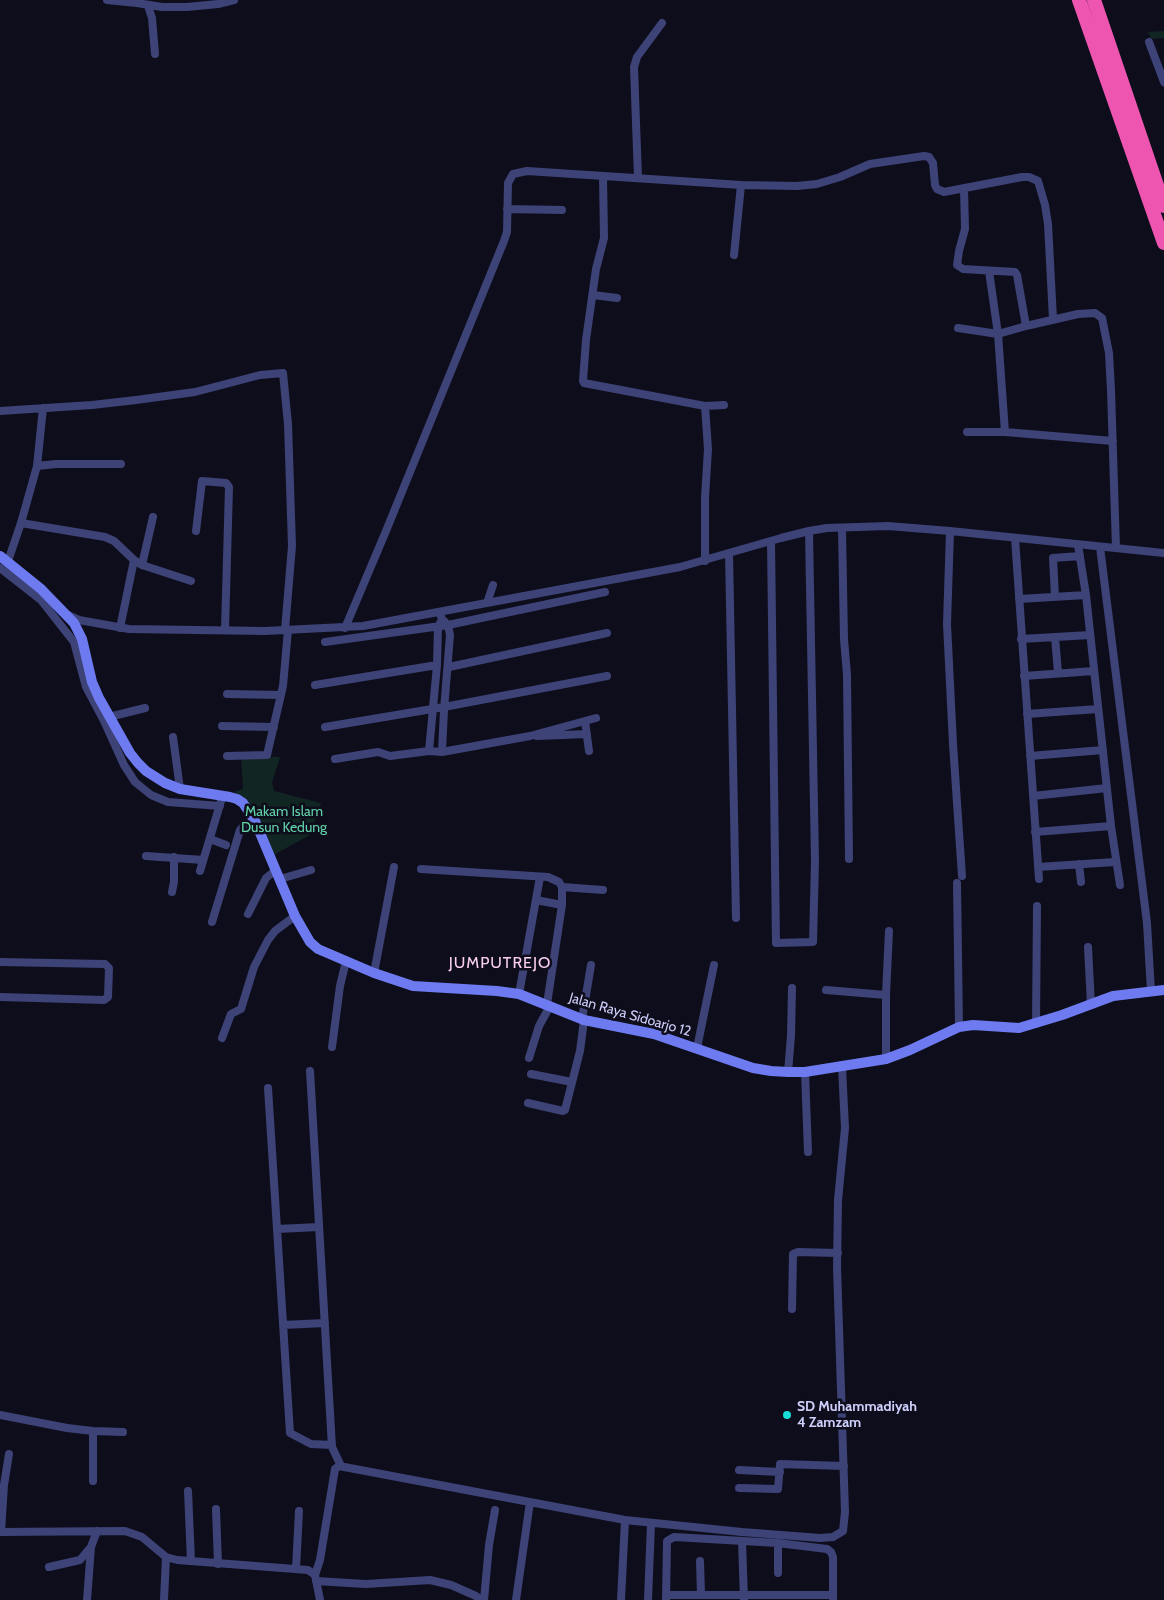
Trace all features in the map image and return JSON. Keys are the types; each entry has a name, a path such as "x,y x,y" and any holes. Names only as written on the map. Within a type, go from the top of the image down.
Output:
{"highway":[{"path":"1079,0 1164,244"},
{"path":"1094,0 1164,206"}],"main road":[{"name":"Jalan Raya Sidoarjo 12","path":"3,561 41,589 74,623 82,639 84,666 109,717 138,763 146,771 180,789 221,801 240,801 248,808 251,823 292,918 314,946 345,966 413,986 519,994 583,1023 654,1034 753,1068 788,1072 842,1072 910,1050 959,1027 973,1026 1012,1029 1036,1024 1118,995 1164,990"}],"street":[{"path":"107,0 137,2 148,6 187,7 218,4 234,0"},
{"path":"148,6 152,18 155,54"},
{"path":"638,178 634,67 637,57 662,23"},
{"path":"1149,42 1164,82"},
{"path":"345,628 507,232 508,183 513,174 527,171 741,186 797,186 817,184 870,164 924,156 929,157 933,163 937,189 944,192 1029,177 1038,181 1046,205 1053,319"},
{"path":"603,176 604,238 596,269 582,381 584,383 705,406 724,406"},
{"path":"734,255 741,186"},
{"path":"964,188 965,229 958,251 958,265 963,269 1013,271 1016,273 1026,326"},
{"path":"507,209 562,210"},
{"path":"989,271 998,334 1005,432"},
{"path":"593,295 617,298"},
{"path":"958,328 998,334 1053,319 1086,313 1095,314 1102,318 1108,353 1116,548"},
{"path":"0,412 92,405 188,393 260,375 283,373 285,376 292,546 281,695 267,755 227,756"},
{"path":"705,406 708,449 705,498 705,561"},
{"path":"43,408 37,466 21,523 3,561 49,609 75,645 84,666 86,687 124,765 141,788 159,800 168,802 221,801 200,871"},
{"path":"967,432 1005,432 1113,441"},
{"path":"37,466 56,464 121,464"},
{"path":"196,531 202,481 228,484 225,630"},
{"path":"142,565 153,517"},
{"path":"21,523 105,537 114,541 142,565 191,581"},
{"path":"66,614 79,620 120,628 225,630 345,628 442,621 487,603 642,575 705,561 809,531 842,528 888,526 950,531 1164,554"},
{"path":"842,528 849,859"},
{"path":"771,541 776,944 814,942 815,861 809,531"},
{"path":"950,531 947,624 960,880 959,1027"},
{"path":"1015,538 1039,879"},
{"path":"1078,545 1086,595 1115,862 1120,885"},
{"path":"1100,547 1146,915 1151,991"},
{"path":"729,553 736,918"},
{"path":"1055,597 1053,558 1080,556"},
{"path":"120,628 134,560"},
{"path":"487,603 493,585"},
{"path":"325,642 605,592"},
{"path":"1019,599 1086,595"},
{"path":"429,751 442,621"},
{"path":"442,621 450,644 442,752"},
{"path":"449,667 607,633"},
{"path":"1021,639 1090,634"},
{"path":"1055,637 1058,673"},
{"path":"315,685 438,665"},
{"path":"1024,676 1094,671"},
{"path":"325,727 608,676"},
{"path":"227,694 281,695"},
{"path":"109,717 145,708"},
{"path":"1027,714 1098,709"},
{"path":"335,759 378,752 390,756 429,751 442,752 530,736 596,718"},
{"path":"585,721 589,751"},
{"path":"222,726 274,727"},
{"path":"530,736 587,734"},
{"path":"173,737 180,789"},
{"path":"1030,756 1103,750"},
{"path":"1032,796 1107,788"},
{"path":"212,922 240,830 251,823"},
{"path":"1035,832 1111,826"},
{"path":"210,840 226,845"},
{"path":"146,856 204,860"},
{"path":"172,892 174,857"},
{"path":"1038,866 1115,862"},
{"path":"1079,864 1081,882"},
{"path":"374,973 394,867"},
{"path":"421,869 540,877 555,879 562,887 562,905 548,1008 539,1026 529,1058"},
{"path":"248,914 274,874 311,870"},
{"path":"519,994 540,877"},
{"path":"562,887 603,890"},
{"path":"536,900 562,905"},
{"path":"1036,1024 1037,906"},
{"path":"222,1038 231,1014 241,1009 254,968 268,940 292,918"},
{"path":"886,1059 889,931"},
{"path":"1088,947 1091,1004"},
{"path":"0,962 105,964 109,968 108,997 104,1000 0,997"},
{"path":"528,1103 564,1111 572,1082 583,1023 591,965"},
{"path":"698,1048 714,965"},
{"path":"332,1047 340,986 345,966"},
{"path":"788,1072 792,988"},
{"path":"826,990 886,995"},
{"path":"310,1071 332,1445 333,1452 341,1466"},
{"path":"806,1072 808,1152"},
{"path":"320,1600 315,1578 320,1560 335,1469 341,1466 530,1502 625,1525 651,1524 820,1538 833,1537 843,1531 845,1525 844,1466 841,1432 838,1253 838,1200 845,1128 842,1072"},
{"path":"531,1074 572,1082"},
{"path":"268,1088 290,1433 311,1444 332,1445"},
{"path":"277,1229 319,1227"},
{"path":"792,1309 793,1254 798,1252 838,1253"},
{"path":"283,1325 325,1322"},
{"path":"0,1415 93,1431 124,1432"},
{"path":"93,1431 93,1481"},
{"path":"9,1454 0,1532 125,1531 142,1537 171,1558 191,1562 308,1570 315,1578 366,1584 430,1580 451,1585 482,1600 495,1510"},
{"path":"780,1472 743,1470 742,1488 778,1489 780,1472 780,1464 844,1466"},
{"path":"188,1491 191,1562"},
{"path":"516,1600 530,1502"},
{"path":"216,1509 218,1564"},
{"path":"296,1569 299,1511"},
{"path":"648,1600 651,1524"},
{"path":"621,1600 625,1525"},
{"path":"87,1600 91,1547 97,1531"},
{"path":"670,1538 778,1543 827,1549 831,1552 833,1557 832,1598 744,1598 701,1595 666,1597 667,1541 670,1538"},
{"path":"742,1541 744,1598"},
{"path":"778,1543 778,1573"},
{"path":"49,1567 80,1560 91,1547"},
{"path":"164,1600 171,1558"},
{"path":"700,1561 701,1595"}],"green space":[{"path":"1164,31 1164,38 1151,39 1148,32"},
{"name":"Makam Islam Dusun Kedung","path":"241,756 280,757 272,782 274,791 321,803 310,835 270,857 243,799 234,792 243,789"}],"place":[{"name":"SD Muhammadiyah 4 Zamzam","path":"787,1415"}],"district":[{"name":"JUMPUTREJO","path":"500,963"}]}
